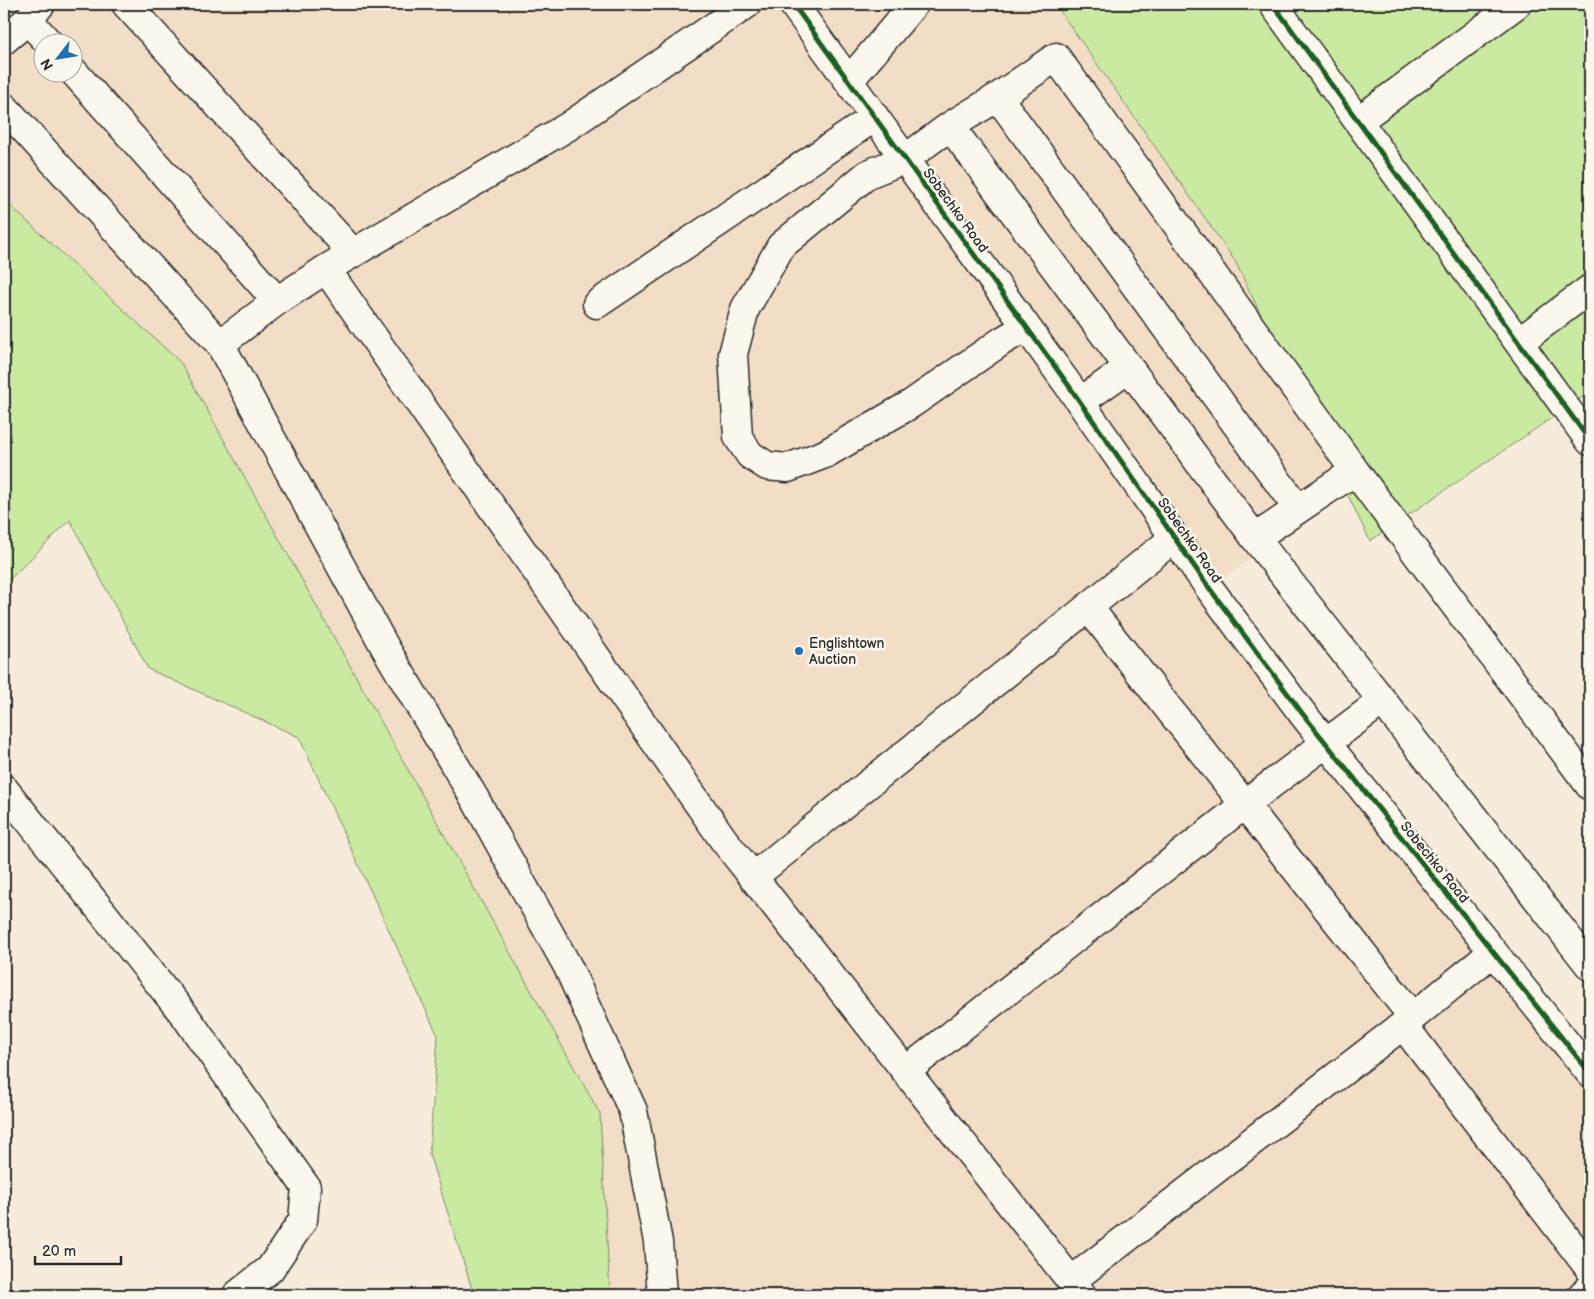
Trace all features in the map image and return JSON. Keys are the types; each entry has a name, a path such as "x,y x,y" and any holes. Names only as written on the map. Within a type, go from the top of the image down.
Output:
{"street":[{"path":"126,4 353,253"},
{"path":"220,344 276,301 326,269 569,126 747,4"},
{"name":"Sobechko Road","path":"793,4 1026,326 1221,605 1327,744 1590,1073"},
{"path":"848,81 914,4"},
{"path":"1274,4 1590,441"},
{"path":"1358,121 1517,4"},
{"path":"4,40 34,12 43,32"},
{"path":"1026,326 911,404 826,454 788,468 767,466 750,455 738,437 732,354 745,309 781,246 868,174 905,159 950,126 998,97 1056,57 1355,471 1590,786"},
{"path":"82,81 276,301"},
{"path":"998,97 1298,509"},
{"path":"4,108 220,344 386,650 475,799 568,967 633,1110 658,1242 662,1295"},
{"path":"597,304 875,117"},
{"path":"950,126 1255,538 1590,966"},
{"path":"326,269 717,831 1077,1288 1493,952"},
{"path":"1519,342 1590,289"},
{"path":"1080,402 1128,368"},
{"path":"1255,538 1355,471"},
{"path":"753,877 1174,538"},
{"path":"1088,607 1245,804 1408,1021 1590,1269"},
{"path":"906,1071 1245,804 1382,701"},
{"path":"4,789 186,1017 306,1187 303,1220 270,1269 237,1295"},
{"path":"1582,1295 1590,1288"}],"shaded area":[{"name":"Englishtown Auction","path":"4,4 1055,4 1235,261 1344,486 1210,589 1590,1073 1590,1295 610,1295 600,1114 181,363 4,200"}],"green space":[{"path":"1055,4 1590,4 1590,392 1370,541 1235,261"},
{"path":"4,200 181,363 600,1114 610,1295 474,1295 429,1154 438,1036 299,737 148,669 70,520 8,581 4,579"}],"cycle path":[{"path":"793,4 1069,386 1210,589 1302,713 1590,1073"},
{"path":"1273,4 1590,441"}],"place":[{"name":"Englishtown Auction","path":"799,651"}]}
